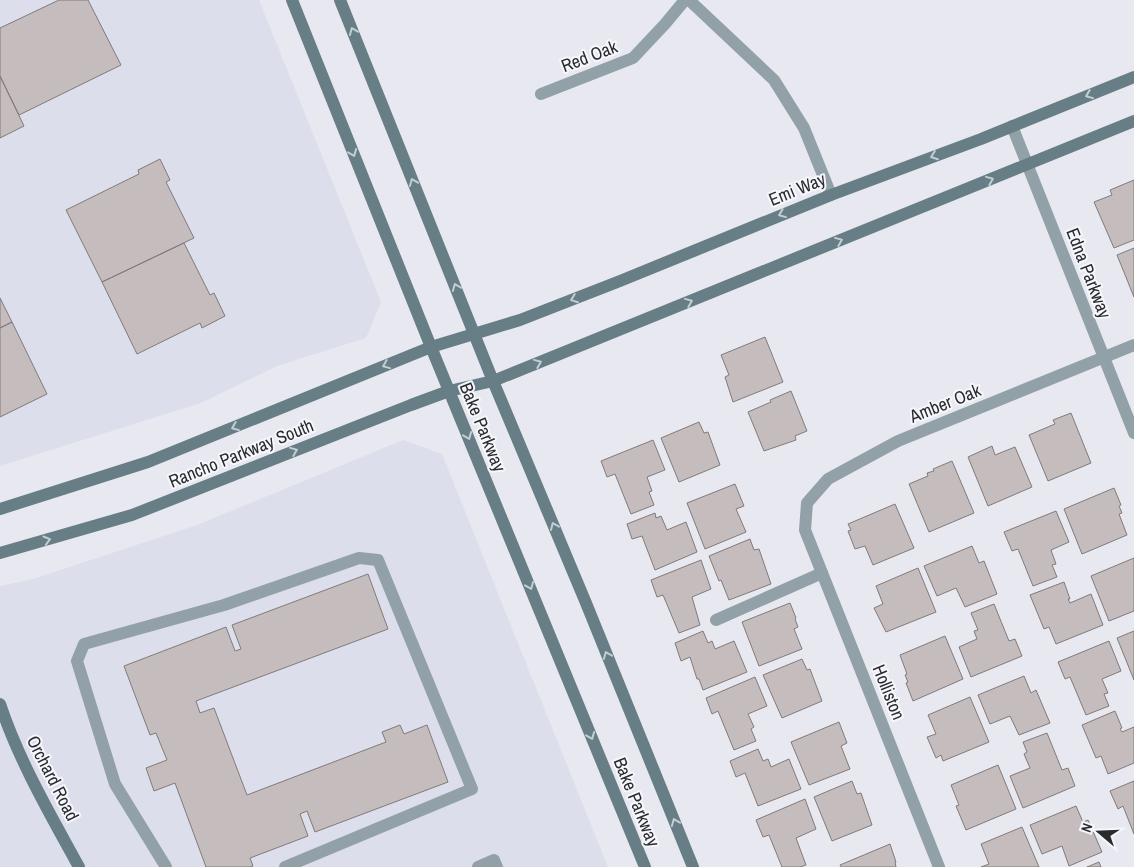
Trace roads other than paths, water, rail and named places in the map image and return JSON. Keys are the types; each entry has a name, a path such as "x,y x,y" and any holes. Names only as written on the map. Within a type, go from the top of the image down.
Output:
{"street":[{"name":"Bake Parkway","path":"292,0 431,347 645,867"},
{"name":"Bake Parkway","path":"340,0 493,382 586,603 693,867"},
{"name":"Red Oak","path":"541,94 632,58 685,0"},
{"path":"689,0 774,80 804,128 831,194"},
{"name":"Emi Way","path":"474,332 520,320 831,194 1012,126 1134,77"},
{"path":"493,382 1134,121"},
{"name":"Edna Parkway","path":"1012,126 1134,433"},
{"name":"Rancho Parkway South","path":"0,509 148,462 431,347 474,332"},
{"name":"Amber Oak","path":"805,530 807,503 828,479 898,441 1134,346"},
{"name":"Rancho Parkway South","path":"0,553 132,515 449,391 493,382"},
{"name":"Holliston","path":"805,530 940,867"},
{"path":"166,867 115,784 77,661 84,644 224,605 359,558 378,560 472,789 285,867"},
{"path":"716,620 822,573"},
{"name":"Orchard Road","path":"0,704 9,732 40,796 79,867"},
{"path":"478,867 494,860 497,867"}]}
